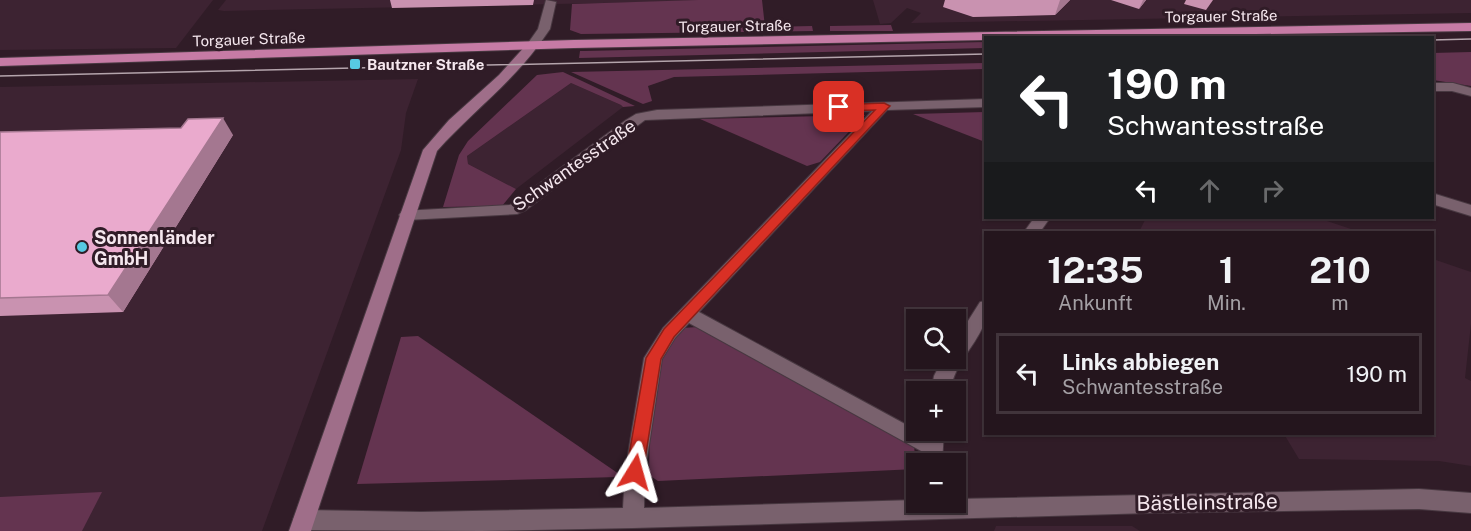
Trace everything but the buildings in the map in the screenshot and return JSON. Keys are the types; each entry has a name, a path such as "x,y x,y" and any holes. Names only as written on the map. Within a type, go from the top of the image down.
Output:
{"main road":[{"name":"Torgauer Straße","path":"1026,36 1471,27"},
{"name":"Torgauer Straße","path":"0,62 532,46 984,37"},
{"path":"302,526 430,150 436,141 504,78 532,46"}],"street":[{"path":"532,46 544,29 550,2"},
{"path":"1434,87 1453,87 1471,92"},
{"name":"Schwantesstraße","path":"406,215 501,213 512,210 521,206 641,117 657,114 984,103"},
{"path":"633,518 635,472 653,358 669,333 884,106"},
{"path":"1434,199 1471,210"},
{"path":"966,338 984,310"},
{"path":"688,314 908,436 933,447"},
{"name":"Bästleinstraße","path":"966,506 1419,499 1471,503"},
{"name":"Bästleinstraße","path":"302,526 633,518 906,507"}],"shaded area":[{"path":"0,0 213,0 176,48 0,50"},
{"path":"226,0 698,0 698,1 218,10"},
{"path":"762,0 765,27 812,26 813,31 581,34 570,30 572,4"},
{"path":"873,0 1471,0 1471,13 911,23 921,13 907,8 891,23 880,24"},
{"path":"891,25 893,31 830,31 830,26"},
{"path":"984,42 984,48 579,58 580,51"},
{"path":"1471,52 1471,86 1434,80 1434,53"},
{"path":"984,63 984,69 674,77 648,86 652,101 643,104 571,72"},
{"path":"563,72 635,106 623,107 571,83 467,156 468,164 516,189 502,206 443,207 459,155 468,141 537,75"},
{"path":"418,79 406,113 401,150 262,531 0,531 0,87"},
{"path":"571,83 623,107 516,189 468,164 467,156"},
{"path":"984,112 984,142 913,114"},
{"path":"865,115 820,162 807,166 700,119"},
{"path":"1146,219 1321,219 1357,231 1140,231"},
{"path":"1434,259 1471,272 1471,324 1465,378 1471,381 1471,466 1439,461 1299,459 1285,435 1434,435"},
{"path":"698,327 914,445 915,453 906,453 906,469 658,481 649,475 652,397 661,361 682,328"},
{"path":"418,336 619,474 618,477 357,484 401,337"},
{"path":"102,492 82,531 0,531 0,497"},
{"path":"996,526 1132,526 1140,531 994,531"}],"tram line":[{"path":"1434,40 1471,39"},
{"path":"0,76 984,54"}],"place":[{"name":"Bautzner Straße","path":"355,64"},
{"name":"Sonnenländer GmbH","path":"82,247"}],"route":[{"path":"635,472 653,358 669,333 884,106 839,107"}]}
